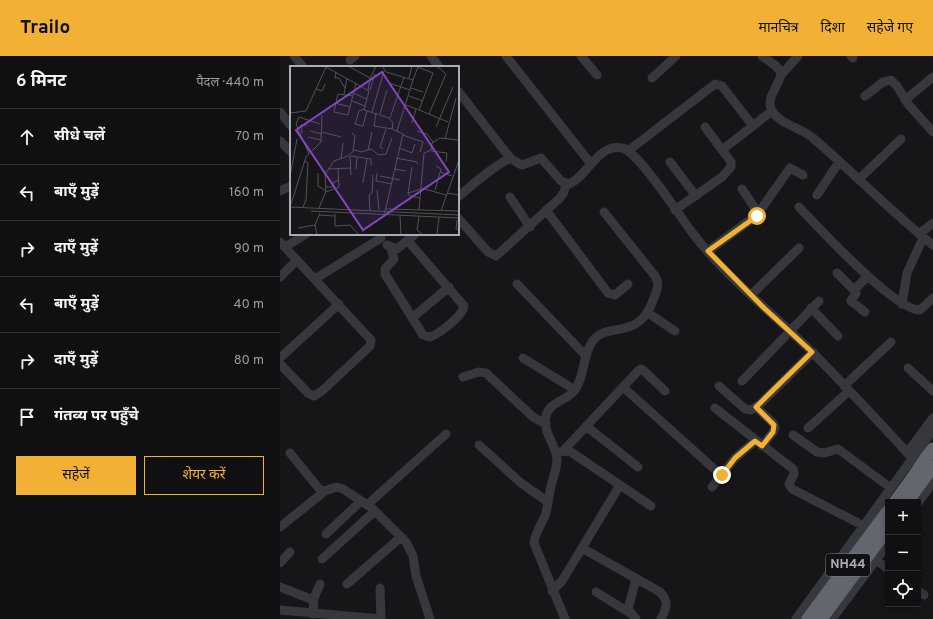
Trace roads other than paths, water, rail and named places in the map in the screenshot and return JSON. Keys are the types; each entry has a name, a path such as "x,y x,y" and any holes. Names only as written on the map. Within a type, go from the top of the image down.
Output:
{"highway":[{"path":"910,499 926,480 931,458"},
{"path":"899,499 926,480"},
{"name":"NH44","path":"808,619 885,515"},
{"name":"NH44","path":"821,619 885,532"}],"street":[{"path":"294,56 302,66"},
{"path":"431,56 438,66"},
{"path":"506,56 590,164"},
{"path":"581,56 597,75"},
{"path":"652,78 676,56"},
{"path":"762,56 778,67 781,75"},
{"path":"798,56 781,75 770,101 772,111 782,120 812,136 921,236 933,245"},
{"path":"905,100 933,77"},
{"path":"865,96 889,79 894,82 905,100 933,132"},
{"path":"628,151 715,84 722,86 753,126"},
{"path":"459,92 511,160 522,165 541,158 561,181 566,184 573,182 590,164 610,149 622,148 628,151 650,176 691,232 708,251 751,295 812,352 910,456 926,480 919,499"},
{"path":"722,150 772,111"},
{"path":"280,112 290,125"},
{"path":"675,210 696,196 731,168 731,162 705,128"},
{"path":"859,179 901,139"},
{"path":"280,140 290,151"},
{"path":"460,193 506,160 511,160"},
{"path":"670,162 696,196"},
{"path":"817,195 840,162"},
{"path":"708,251 759,214 790,168 803,175"},
{"path":"459,219 488,252 494,256 498,255 530,227 562,195 566,184"},
{"path":"280,191 290,186"},
{"path":"742,189 759,214"},
{"path":"510,197 530,227"},
{"path":"799,207 853,264 902,304 912,309 920,310 933,298"},
{"path":"546,210 608,293 615,295 628,284"},
{"path":"560,452 546,424 546,416 550,407 568,397 575,390 591,342 598,336 638,324 648,313 658,286 657,279 604,212"},
{"path":"902,304 907,273 921,236 933,223"},
{"path":"280,364 308,393 314,396 322,391 370,346 370,338 282,244 304,235"},
{"path":"391,248 397,249 414,235"},
{"path":"315,279 379,236 391,248 394,259 384,272 412,318 427,337 436,335 462,312 464,306 408,241"},
{"path":"751,295 799,248"},
{"path":"280,278 297,260"},
{"path":"837,273 855,291"},
{"path":"866,312 851,300 856,293 855,291 868,276"},
{"path":"517,284 586,356"},
{"path":"412,318 449,287"},
{"path":"742,381 788,330 819,301"},
{"path":"280,358 339,304"},
{"path":"811,308 838,336"},
{"path":"648,313 675,331"},
{"path":"808,428 891,342"},
{"path":"719,386 745,409 751,410 756,407 812,352"},
{"path":"523,358 575,390"},
{"path":"908,368 933,391"},
{"path":"565,619 552,591 534,544 536,532 546,512 560,452 641,370 665,391"},
{"path":"463,378 479,372 486,372 533,417 546,424"},
{"path":"623,387 722,475"},
{"path":"712,487 735,458 773,432 775,428 773,423 756,407"},
{"path":"715,408 793,469 794,474 789,484 792,490 864,526"},
{"path":"796,619 891,488 933,418"},
{"path":"586,426 638,467"},
{"path":"910,456 933,430"},
{"path":"322,559 368,506 446,434"},
{"path":"793,435 817,452 824,453 838,449 891,488"},
{"path":"479,445 521,483 548,502"},
{"path":"560,452 571,452 651,506"},
{"path":"290,453 320,490 325,491"},
{"path":"552,591 562,581 620,486"},
{"path":"280,527 325,491 340,487 368,506 401,537 409,547 413,556 416,576 430,619"},
{"path":"326,534 368,506"},
{"path":"347,584 401,537"},
{"path":"582,548 664,596 667,606 661,619"},
{"path":"832,619 885,548"},
{"path":"280,562 290,552"},
{"path":"876,560 885,567"},
{"path":"633,616 629,606 636,579"},
{"path":"313,614 313,600 320,584"},
{"path":"280,587 313,600"},
{"path":"280,610 381,619 380,588"},
{"path":"596,592 633,616"}]}
